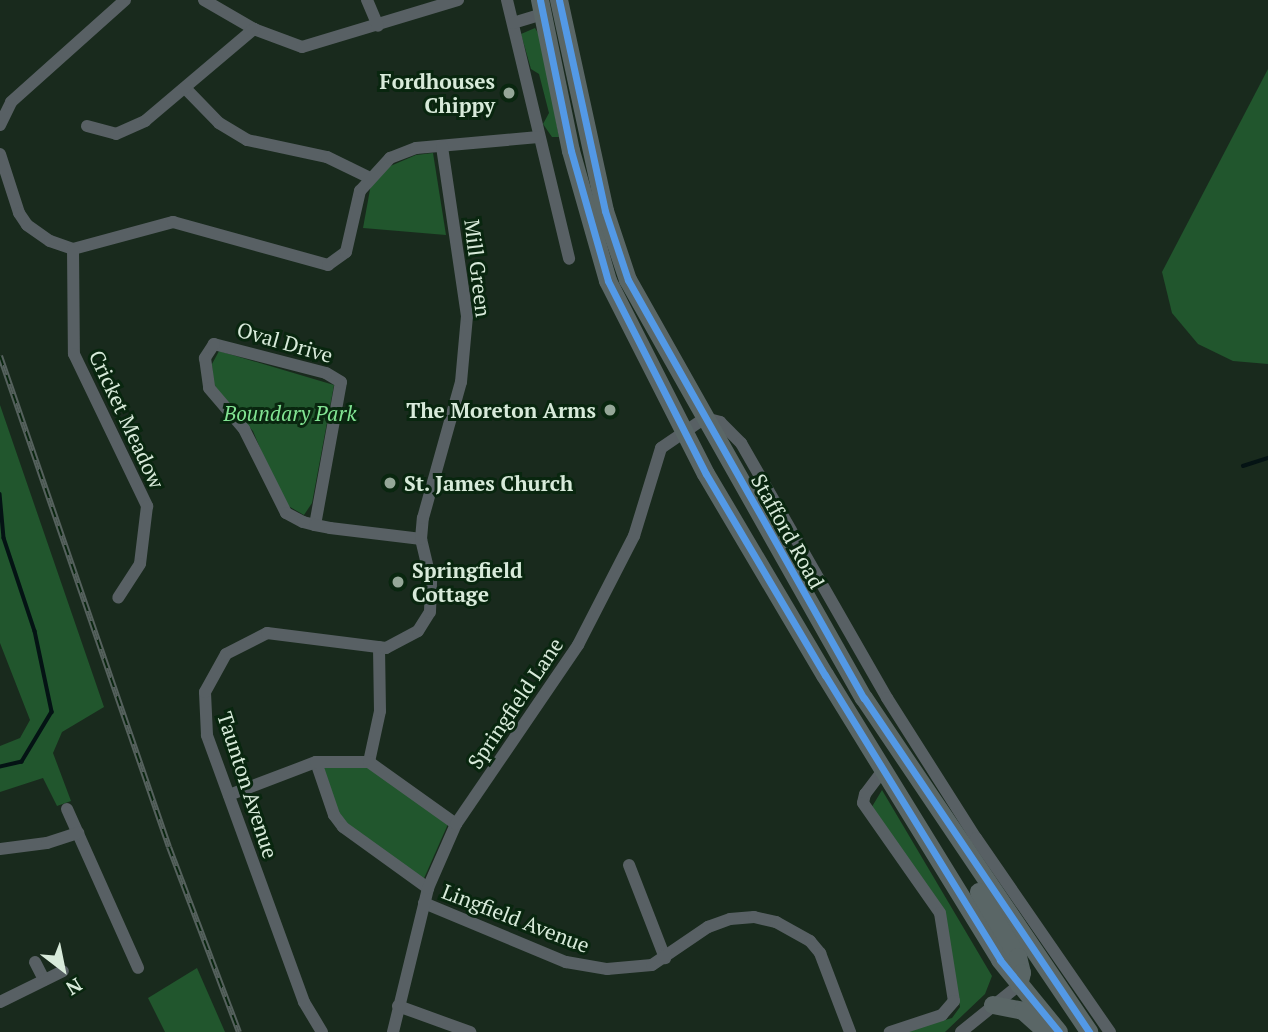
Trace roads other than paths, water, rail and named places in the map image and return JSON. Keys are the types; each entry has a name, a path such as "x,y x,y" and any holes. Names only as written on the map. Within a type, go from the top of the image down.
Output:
{"highway":[{"name":"Stafford Road","path":"559,0 605,211 628,280 838,655 960,845 1089,1032"},
{"name":"Stafford Road","path":"544,5 571,151 608,281 687,430 706,474 1018,985 1059,1032"},
{"path":"652,326 656,347 689,408 687,430"},
{"path":"705,418 702,440 730,495 737,522"},
{"path":"960,845 975,885 1018,957 1022,973 1018,985"},
{"path":"1018,985 1056,953"},
{"path":"1041,965 1041,982 1074,1032"},
{"path":"993,1005 1023,1012 1045,1032"}],"street":[{"path":"0,125 11,102 125,0"},
{"path":"204,0 254,29 302,47 458,0"},
{"path":"367,0 378,26"},
{"path":"507,0 569,259"},
{"path":"513,23 544,5"},
{"path":"87,126 116,134 145,121 254,29"},
{"path":"185,88 219,122 247,140 327,157 368,177"},
{"path":"0,154 27,225 50,241 73,249 173,222 328,265 337,263 346,252 360,191 368,177 403,151 539,137"},
{"name":"Mill Green","path":"442,147 467,316 461,382 449,436"},
{"name":"Cricket Meadow","path":"73,249 74,354 147,506 139,564 118,598"},
{"name":"Oval Drive","path":"315,525 341,382 326,373 214,344 205,358 205,372 216,400 254,446 280,506 315,525 421,540"},
{"path":"705,418 720,422 741,443 887,698 1110,1032"},
{"name":"Springfield Lane","path":"393,1032 428,888 456,824 578,645 634,536 661,448 705,418"},
{"name":"Taunton Avenue","path":"322,1032 304,1002 229,795 203,709 210,680 226,654 267,633 379,647 407,639 430,612 431,581 421,540 449,436"},
{"path":"369,762 380,711 379,647"},
{"path":"229,795 316,762 369,762 456,824"},
{"path":"316,762 334,815 343,827 428,888"},
{"path":"884,769 865,794 863,803 940,913 954,1001 942,1015 890,1032"},
{"path":"67,809 138,968"},
{"path":"0,849 47,843 78,833"},
{"path":"628,865 665,958"},
{"name":"Lingfield Avenue","path":"424,903 583,967 638,970 665,958 708,927 730,919 754,917 783,925 810,941 829,967 850,1032"},
{"path":"35,962 44,980"},
{"path":"0,1002 62,971"},
{"path":"961,1032 1018,985"},
{"path":"398,1006 470,1032"}],"waterway":[{"path":"1243,466 1268,458"},
{"path":"0,494 4,538 35,631 52,712 22,762 0,767"}],"railway":[{"path":"0,356 169,847 239,1032"}],"place":[{"name":"Fordhouses Chippy","path":"509,93"},
{"name":"The Moreton Arms","path":"610,410"},
{"name":"St. James Church","path":"390,483"},
{"name":"Springfield Cottage","path":"398,582"}],"park label":[{"name":"Boundary Park","path":"290,413"}]}
